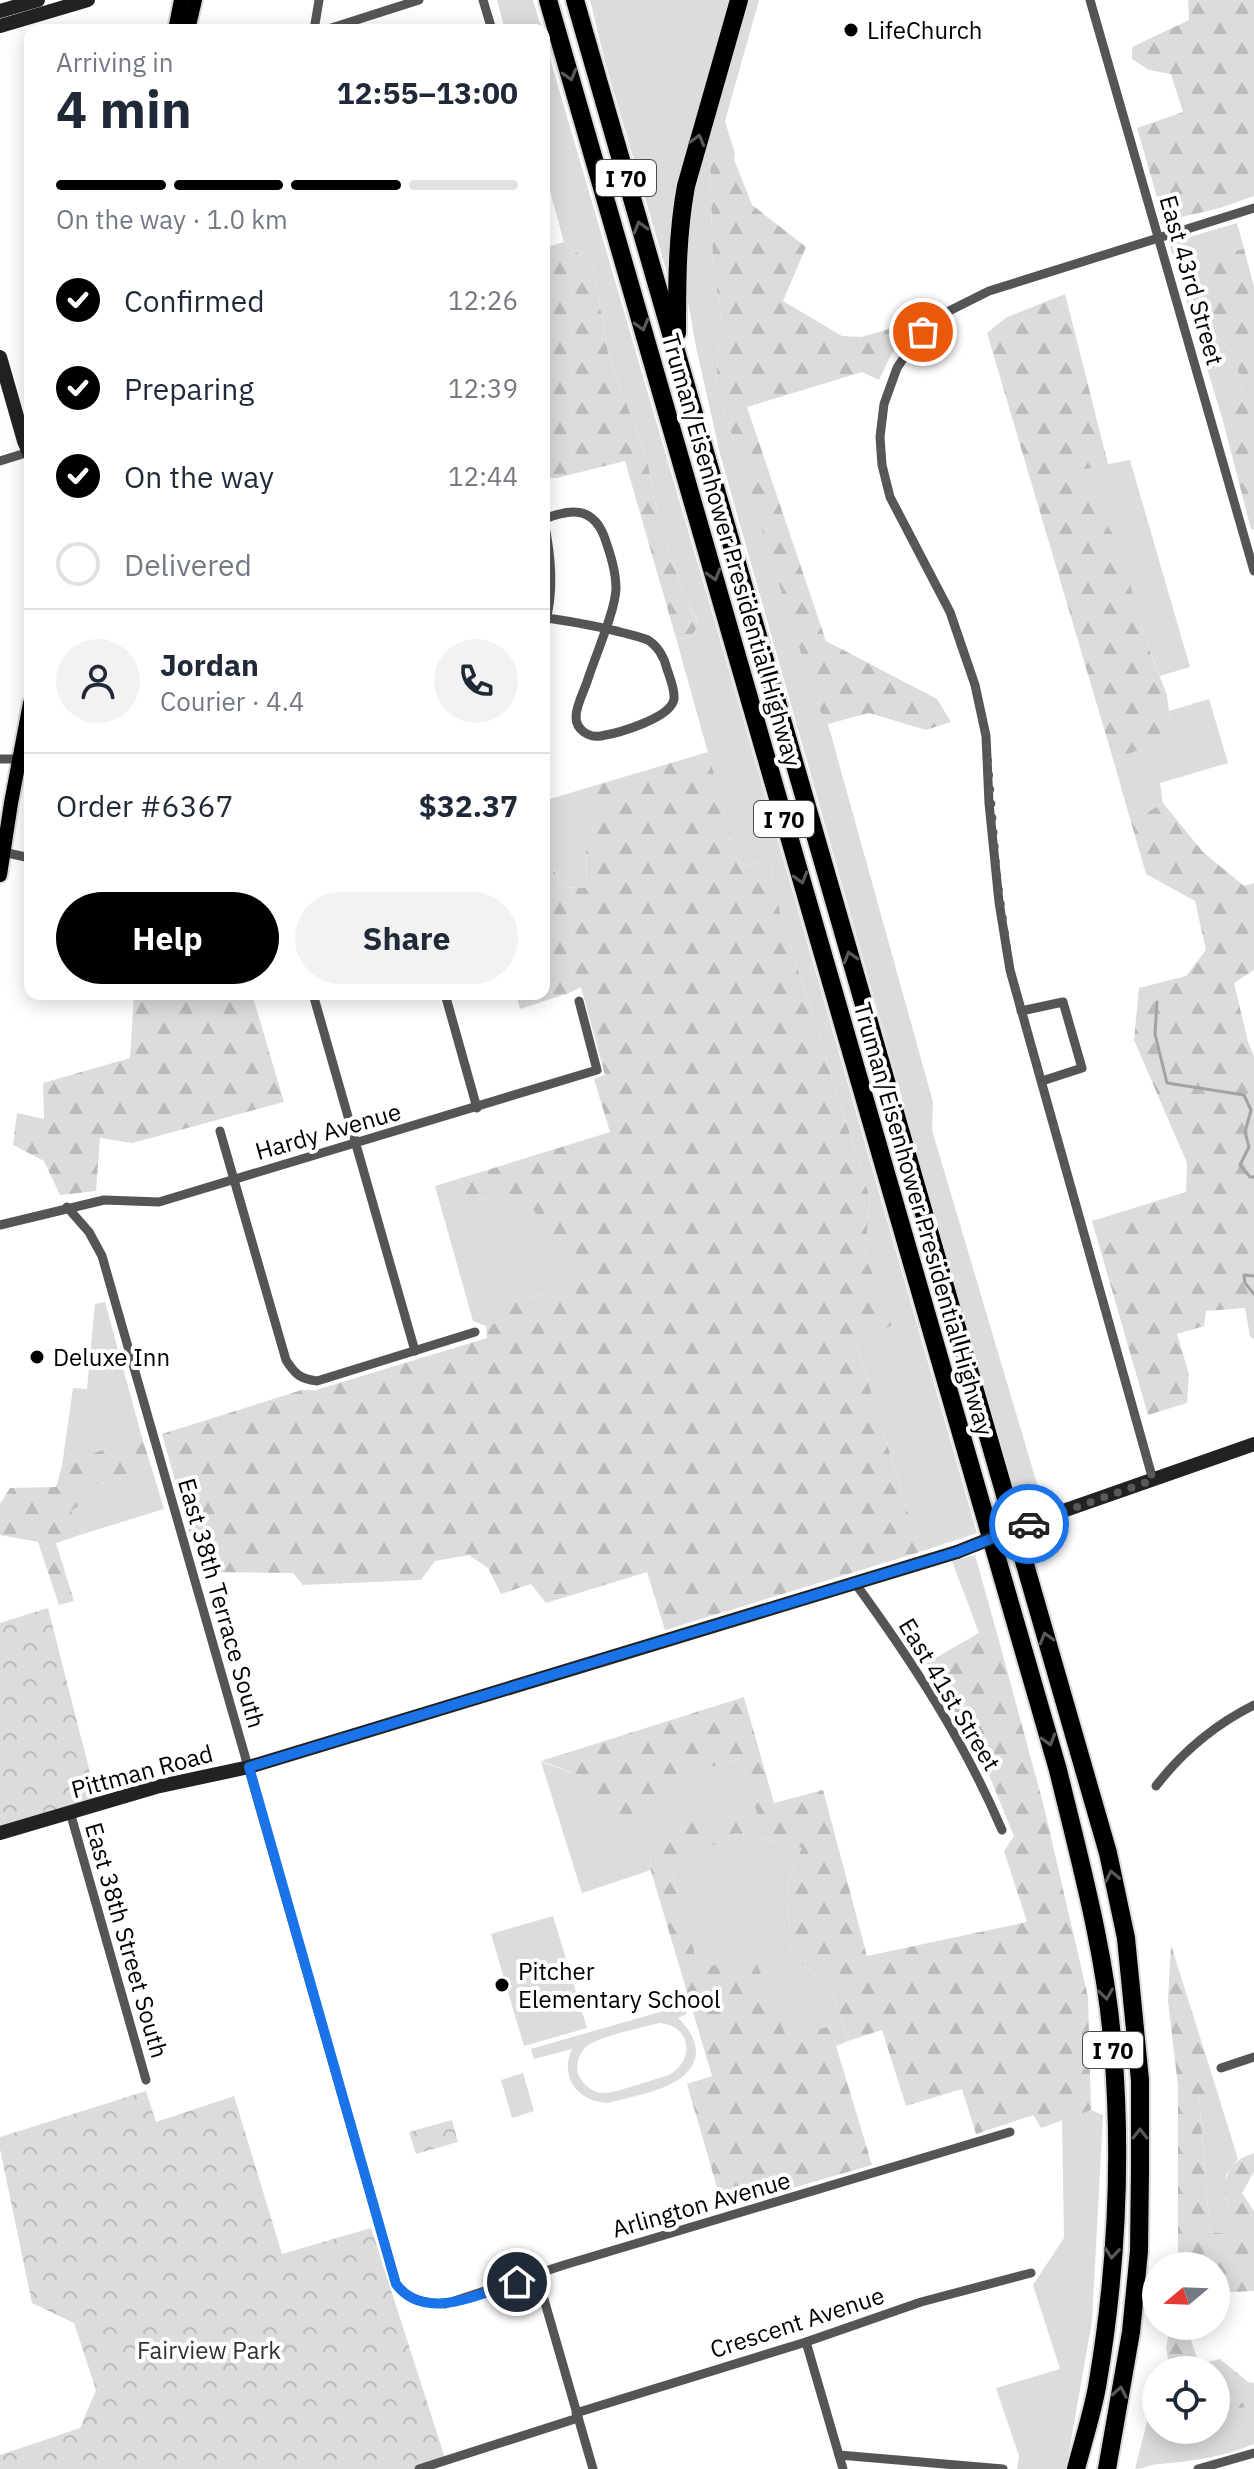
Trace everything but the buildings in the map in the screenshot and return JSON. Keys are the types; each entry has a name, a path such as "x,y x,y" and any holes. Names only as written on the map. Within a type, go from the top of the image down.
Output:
{"highway":[{"name":"Truman/Eisenhower Presidential Highway","path":"548,0 1058,1770 1086,1885 1113,2047 1116,2197 1107,2309 1096,2389 1076,2469"},
{"name":"Truman/Eisenhower Presidential Highway","path":"575,0 1108,1853 1126,1938 1140,2080 1139,2251 1131,2332 1107,2469"},
{"path":"677,356 680,216 698,139 739,0"}],"main road":[{"path":"177,24 183,1"},
{"path":"183,1 187,24"},
{"path":"0,875 24,734"}],"street":[{"path":"0,11 38,0"},
{"path":"0,26 88,0"},
{"path":"315,24 319,0"},
{"path":"344,24 419,0"},
{"path":"483,0 490,24"},
{"name":"East 43rd Street","path":"1090,0 1251,549 1254,571"},
{"path":"1153,1480 1010,970 999,902 986,736 975,685 950,612 890,497 882,465 880,437 884,404 897,368 918,336 941,315 989,291 1254,208"},
{"path":"0,357 24,441"},
{"path":"0,461 24,455"},
{"path":"550,517 576,511 588,515 600,526 612,556 616,589 614,604 605,628 576,714 580,728 585,734 600,736 661,716 671,706 674,692 658,648 646,640 605,628 588,623 550,623"},
{"path":"0,759 19,759"},
{"path":"3,852 24,857"},
{"path":"315,1000 415,1351"},
{"path":"447,1000 477,1108"},
{"name":"Hardy Avenue","path":"0,1225 104,1200 159,1202 597,1070 579,1001"},
{"path":"1021,1011 1063,1002 1067,1015 1082,1068 1042,1081"},
{"path":"220,1131 286,1360 294,1374 317,1381 475,1332"},
{"name":"East 38th Terrace South","path":"67,1207 89,1232 102,1256 396,2284 405,2294"},
{"name":"Pittman Road","path":"0,1833 156,1787 249,1767 957,1552 1040,1519 1254,1444"},
{"name":"East 41st Street","path":"855,1583 903,1649 962,1745 1002,1830"},
{"path":"1156,1786 1191,1746 1211,1730 1254,1705"},
{"name":"East 38th Street South","path":"70,1812 146,2080"},
{"path":"1221,2068 1254,2057"},
{"name":"Arlington Avenue","path":"405,2294 426,2303 445,2304 1010,2132"},
{"name":"Crescent Avenue","path":"419,2469 921,2302 1031,2273"},
{"path":"537,2275 593,2469"},
{"path":"806,2342 843,2469"},
{"path":"1198,2469 1254,2453"},
{"path":"839,2455 1003,2469"}],"green space":[{"path":"497,0 533,0 540,24 503,24"},
{"path":"590,0 730,0 669,280 605,62"},
{"path":"744,0 759,0 725,121 734,159 710,159 713,269 721,311 716,385 818,706 828,724 933,1102 932,1130 1043,1504 1020,1514 720,454 696,347 687,296 689,216"},
{"path":"1188,0 1254,0 1254,196 1177,218 1161,211 1137,128 1183,112 1171,74 1149,70 1132,59 1132,47 1189,20"},
{"path":"550,59 977,1533 920,1552 857,1345 896,1323 865,1257 870,1198 780,912 769,858 740,868 676,638 689,639 699,624 682,590 658,515 646,455 609,358 593,266 564,242 550,191"},
{"path":"710,158 734,159 752,205 806,247 783,301 842,336 861,337 899,326 907,331 879,380 862,372 747,407 826,641 937,699 951,722 926,730 869,713 828,724 818,707 716,385 721,311 713,269"},
{"path":"1237,223 1244,249 1222,252 1215,336 1235,355 1242,391 1223,421 1170,247 1176,241"},
{"path":"564,242 593,266 609,358 646,455 658,515 682,590 699,625 689,639 676,638 625,461 550,478 550,246"},
{"path":"1244,249 1254,286 1254,530 1251,529 1223,421 1242,391 1235,355 1215,336 1211,282 1222,252"},
{"path":"1065,294 1108,464 1071,472 1121,546 1141,628 1167,695 1172,739 1113,759 987,333 1007,317"},
{"path":"1130,460 1190,667 1160,676 1070,471"},
{"path":"1209,699 1228,763 1160,783 1163,803 1131,822 1113,759 1171,739 1169,711"},
{"path":"708,752 740,868 769,858 780,912 870,1198 865,1257 896,1323 857,1345 920,1552 665,1630 647,1572 546,1603 531,1584 501,1594 488,1568 469,1555 435,1561 421,1580 303,1585 293,1573 201,1572 162,1434 302,1390 316,1390 487,1338 486,1326 505,1320 514,1302 553,1292 571,1271 551,1247 533,1208 500,1197 469,1201 458,1179 610,1132 594,1079 605,1075 581,987 550,999 550,869 553,868 563,887 587,888 586,843 605,808 583,789"},
{"path":"583,789 605,808 586,843 587,888 563,887 554,868 550,870 550,799"},
{"path":"1163,803 1203,852 1244,886 1254,883 1254,970 1234,983 1254,1056 1254,1340 1250,1336 1245,1308 1206,1311 1204,1326 1177,1334 1189,1374 1187,1403 1148,1415 1092,1221 1186,1192 1187,1163 1134,1040 1139,988 1186,976 1206,950 1195,901 1146,874 1131,822"},
{"path":"134,1000 254,1000 284,1102 132,1143 100,1138 96,1191 60,1195 44,1161 13,1145 17,1113 44,1119 43,1083 130,1058"},
{"path":"518,1000 548,1000 520,1009"},
{"path":"458,1179 469,1201 500,1197 534,1208 551,1247 571,1271 553,1292 514,1302 505,1321 486,1326 473,1321 435,1186"},
{"path":"105,1302 141,1434 62,1466 73,1388 87,1389 95,1304"},
{"path":"141,1434 151,1466 95,1485 85,1502 71,1511 83,1534 56,1543 74,1601 59,1605 38,1542 0,1535 0,1504 10,1488 56,1487 62,1466"},
{"path":"151,1466 164,1509 83,1534 71,1511 85,1502 95,1485"},
{"path":"975,1555 998,1637 979,1633 952,1561"},
{"path":"48,1608 98,1804 0,1828 0,1623"},
{"path":"979,1633 998,1637 1044,1807 1088,1997 1091,2110 1041,2128 1033,2115 976,2134 962,2089 906,2106 882,2030 848,2041 831,1989 791,1954 787,1884 802,1848 736,1833 671,1867 699,1969 754,1956 787,2039 830,2026 872,2165 723,2208 687,2084 712,2076 651,1871 650,1846 679,1833 695,1810 720,1817 758,1816 740,1759 657,1781 653,1815 639,1824 609,1808 581,1776 541,1761 744,1697 774,1803 823,1790 867,1956 1027,1922 1004,1851 1014,1836 980,1753 925,1664"},
{"path":"740,1759 759,1817 720,1817 695,1811 679,1833 650,1846 651,1870 582,1893 541,1762 581,1776 609,1808 653,1815 656,1781"},
{"path":"736,1833 802,1848 787,1884 791,1954 831,1989 848,2041 836,2046 830,2026 787,2040 699,1970 671,1867"},
{"path":"553,1916 587,2028 524,2046 491,1934"},
{"path":"1171,1945 1216,2088 1199,2097 1210,2232 1236,2235 1226,2198 1227,2176 1241,2159 1254,2153 1254,2172 1242,2193 1254,2211 1254,2291 1230,2292 1230,2252 1178,2252 1178,2086 1168,2001"},
{"path":"684,2005 687,2014 678,2018 690,2033 696,2051 693,2064 675,2082 648,2093 608,2103 588,2098 574,2086 568,2069 572,2049 534,2059 531,2049","holes":["659,2023 670,2025 683,2036 686,2052 678,2069 669,2075 602,2093 589,2088 582,2081 577,2068 579,2059 593,2042"]},
{"path":"523,2073 534,2111 512,2118 501,2080"},
{"path":"1216,2088 1238,2159 1226,2175 1227,2203 1236,2235 1210,2232 1199,2096"},
{"name":"Fairview Park","path":"146,2091 156,2122 234,2096 282,2254 371,2228 446,2461 419,2469 0,2469 0,2455 80,2428 96,2390 74,2323 32,2303 0,2137"},
{"path":"1091,2110 1103,2115 1092,2321 1066,2469 1017,2469 1019,2456 996,2388 1060,2369 1033,2285 1064,2238 1062,2120"},
{"path":"452,2120 458,2142 416,2154 409,2132"},
{"path":"1168,2340 1191,2340 1196,2356 1168,2356"},
{"path":"1230,2367 1248,2382 1254,2383 1254,2405 1230,2411"},
{"path":"1254,2405 1254,2444 1208,2458 1135,2469 1142,2442 1230,2444 1230,2411"}],"waterway":[{"path":"1157,1002 1155,1034 1167,1083 1244,1095 1251,1110 1245,1132 1249,1147 1240,1165 1250,1177 1254,1177"},
{"path":"1254,1276 1244,1275 1245,1283 1254,1294"}],"way so far":[{"path":"923,332 897,368 884,404 880,437 882,465 890,497 950,612 975,685 986,736 999,902 1010,970 1153,1480 1029,1524"}],"place":[{"name":"LifeChurch","path":"851,30"},
{"name":"Deluxe Inn","path":"37,1357"},
{"name":"Pitcher Elementary School","path":"502,1985"}],"route":[{"path":"517,2282 445,2304 426,2303 412,2298 396,2284 249,1767 957,1552 1029,1524"}]}
